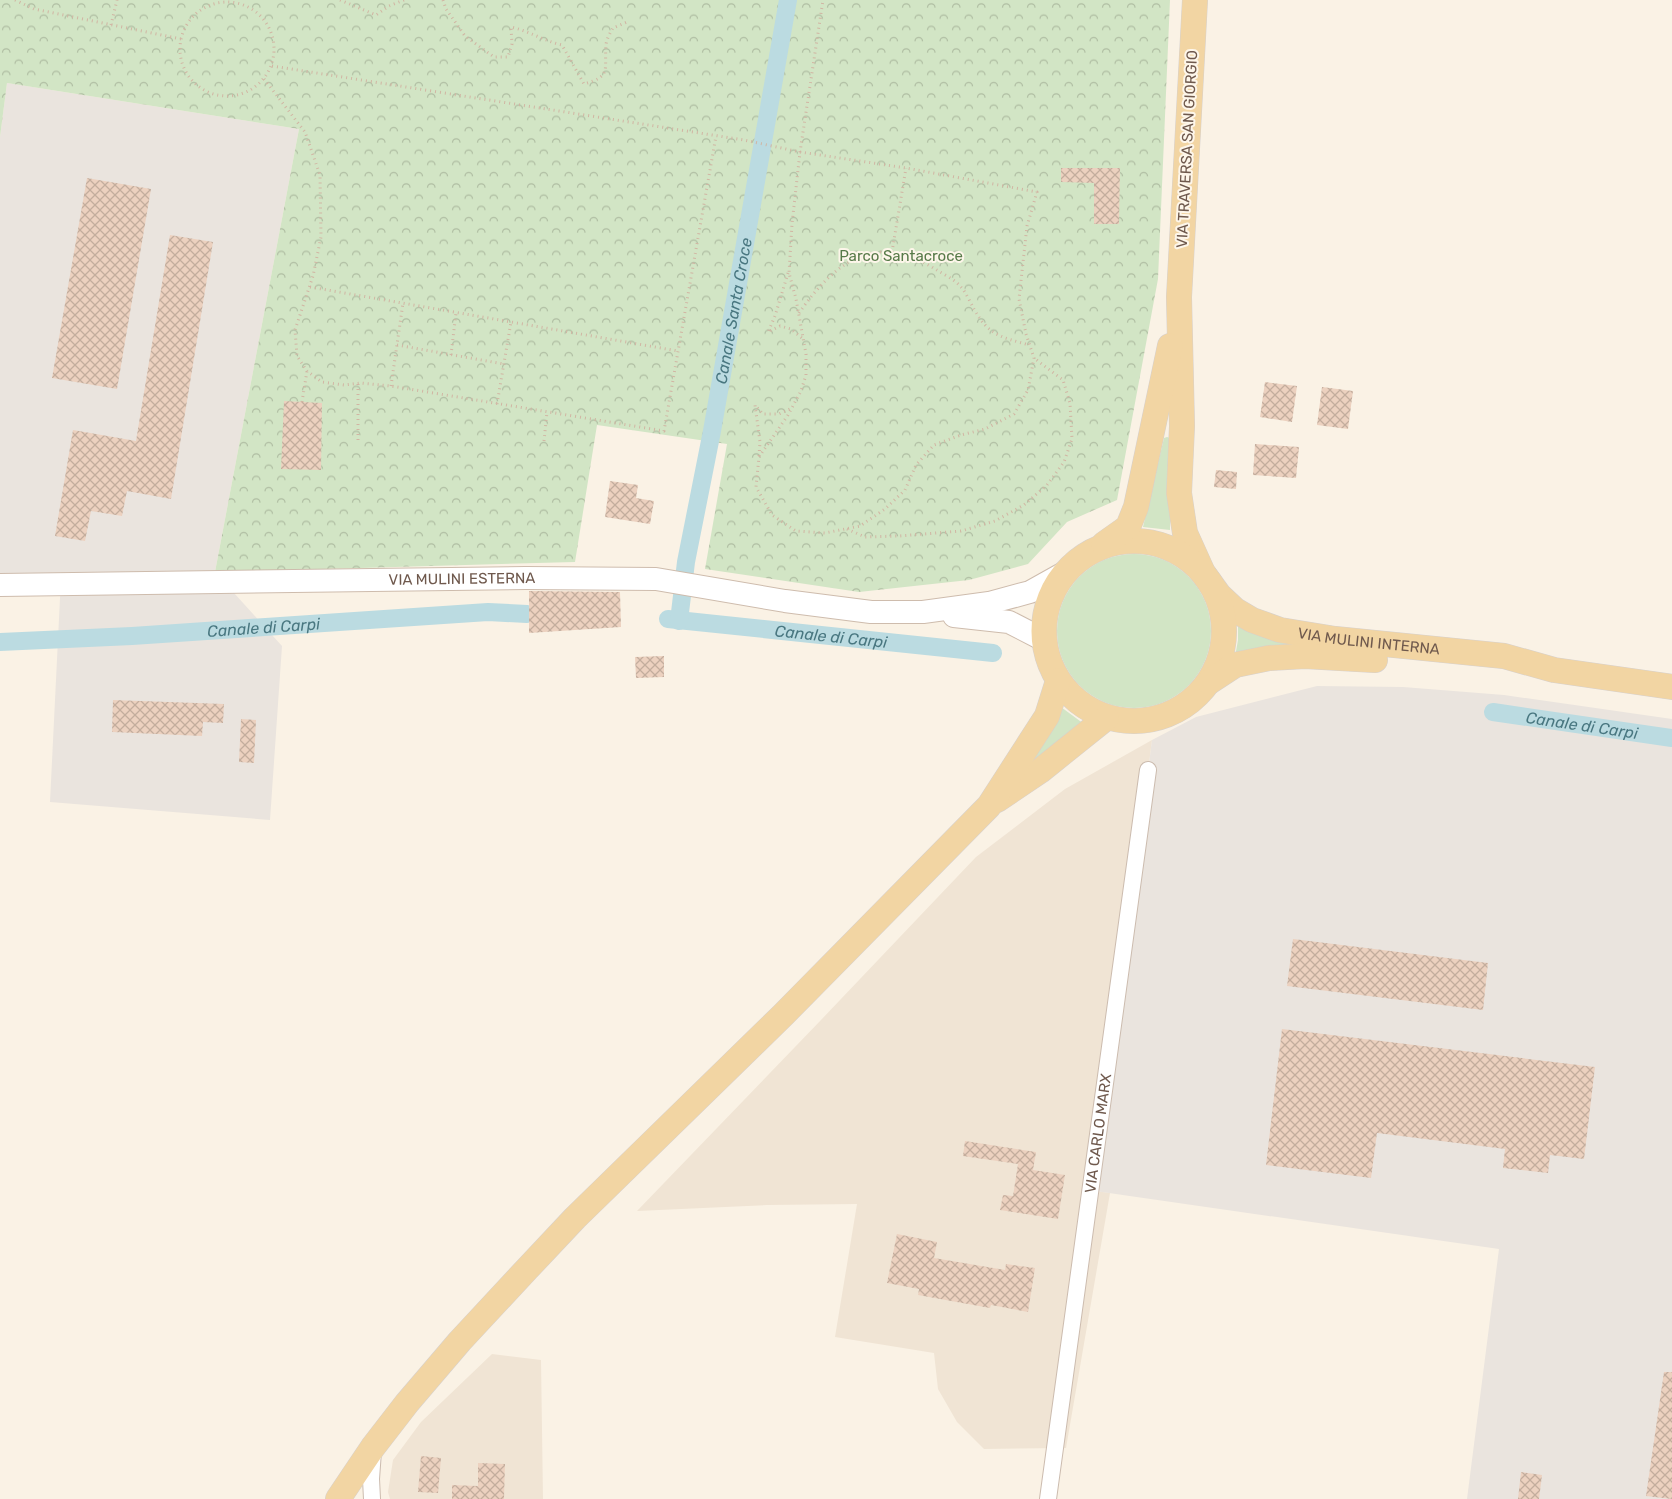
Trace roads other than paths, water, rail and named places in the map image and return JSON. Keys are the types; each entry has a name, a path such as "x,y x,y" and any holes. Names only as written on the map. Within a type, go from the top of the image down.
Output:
{"main road":[{"name":"VIA TRAVERSA SAN GIORGIO","path":"1195,0 1179,297 1182,426 1179,493 1184,533 1203,573"},
{"name":"VIA TRAVERSA SAN GIORGIO","path":"1064,573 1079,560 1128,527 1136,507 1155,422 1179,297"},
{"path":"1064,573 1052,593 1045,616 1044,640 1048,662 1058,681 1079,704 1106,718 1136,721 1162,716 1188,702 1208,682 1220,662 1225,639 1224,615 1216,593 1203,573 1184,556 1162,545 1128,541 1096,549"},
{"name":"VIA MULINI ESTERNA","path":"923,612 989,603 1030,592 1064,573"},
{"name":"VIA MULINI INTERNA","path":"1203,573 1218,594 1235,610 1252,620 1280,630 1335,639 1504,656 1554,670 1672,687"},
{"name":"VIA MULINI ESTERNA","path":"0,585 508,578 656,580 785,601 871,612 923,612 1009,622 1044,640"},
{"name":"VIA MULINI INTERNA","path":"1208,682 1235,665 1269,658 1305,656 1360,658 1506,673 1554,670"},
{"path":"989,806 1047,716 1058,681"},
{"path":"338,1499 407,1403 460,1341 575,1218 783,1015 989,806 1040,771 1106,718"}],"street":[{"name":"VIA CARLO MARX","path":"1048,1499 1148,770"},
{"path":"372,1499 371,1480 374,1447"}],"waterway":[{"name":"Canale Santa Croce","path":"679,621 686,562 712,431 788,0"},
{"name":"Canale di Carpi","path":"0,642 132,636 488,612 527,614"},
{"name":"Canale di Carpi","path":"668,619 993,653"},
{"name":"Canale di Carpi","path":"1493,712 1672,738"}],"park label":[{"name":"Parco Santacroce","path":"901,256"}]}
